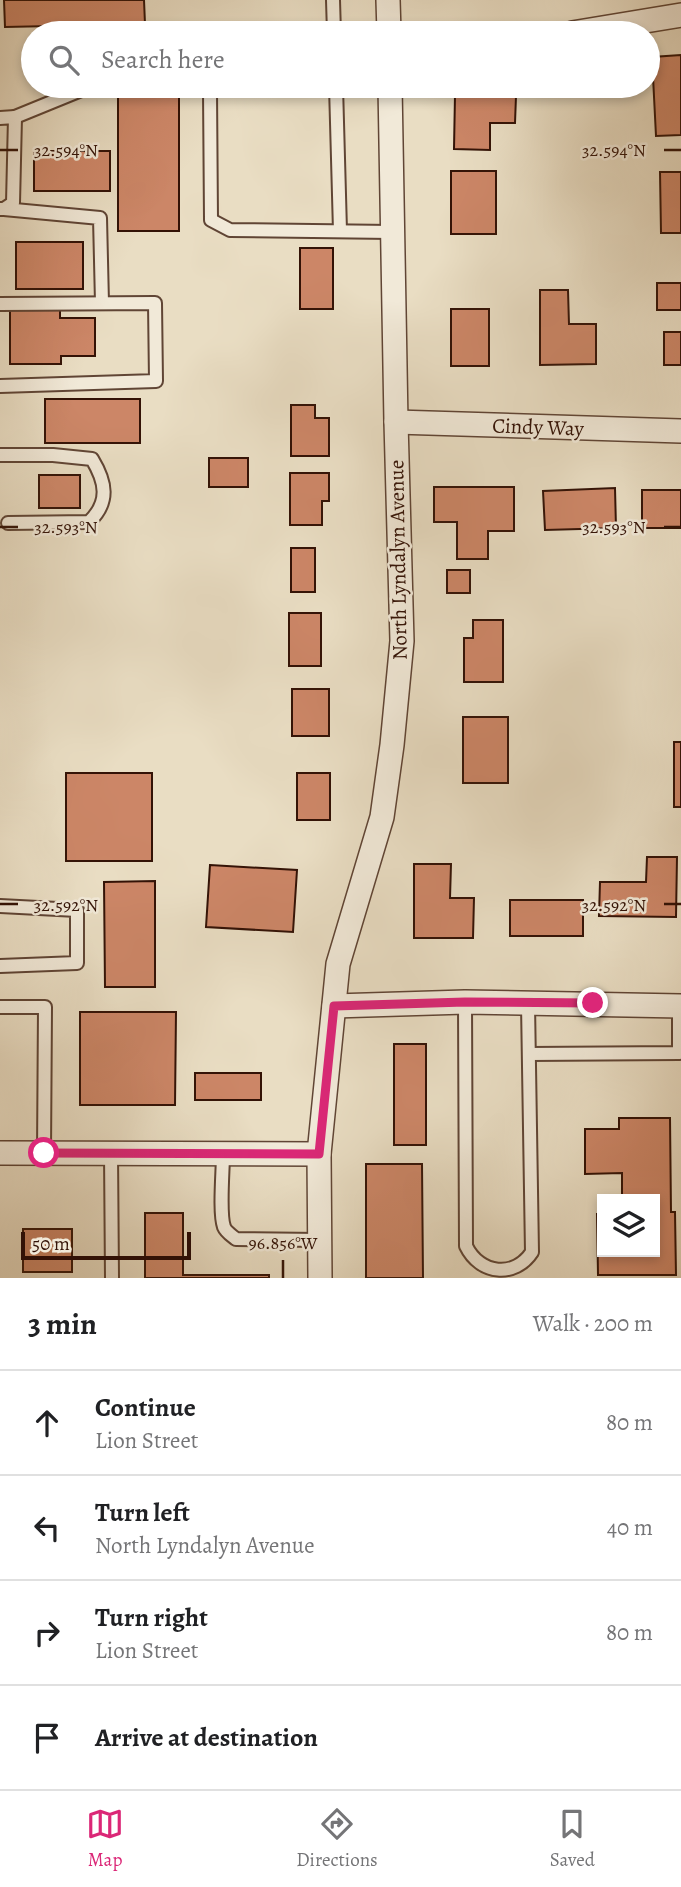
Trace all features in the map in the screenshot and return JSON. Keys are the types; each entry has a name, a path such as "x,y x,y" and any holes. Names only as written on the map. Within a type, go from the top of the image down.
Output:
{"street":[{"path":"388,0 389,21"},
{"path":"645,21 681,15"},
{"name":"North Lyndalyn Avenue","path":"320,1278 319,1154 338,964 382,817 402,641 390,98"},
{"name":"Cindy Way","path":"396,422 681,431"},
{"path":"334,1006 465,1002 680,1006"},
{"path":"0,1153 319,1154"}],"lane":[{"path":"333,0 334,21"},
{"path":"0,118 15,117 61,98"},
{"path":"210,98 211,220 230,230 392,232"},
{"path":"336,98 340,231"},
{"path":"2,209 13,203 15,117"},
{"path":"2,209 100,218 102,303"},
{"path":"0,304 155,303 156,381 0,386"},
{"path":"0,455 53,454 92,459 101,474 103,498 100,512 89,522 8,523"},
{"path":"0,906 77,910 77,963 0,966"},
{"path":"465,1002 466,1246 472,1259 496,1272 515,1271 526,1264 531,1252 528,1004"},
{"path":"529,1054 679,1053 680,1006"},
{"path":"0,1007 45,1007 44,1153"},
{"path":"111,1153 112,1278"},
{"path":"223,1154 222,1214 229,1234 236,1239 320,1240"}],"building":[{"path":"4,0 144,0 145,21 21,21 21,27 5,27"},
{"path":"681,55 681,135 656,136 654,98 660,98 660,56"},
{"path":"118,98 179,98 179,231 118,231"},
{"path":"455,98 516,98 515,123 490,123 490,150 454,149"},
{"path":"34,151 110,151 110,191 34,191"},
{"path":"451,171 496,171 496,234 451,234"},
{"path":"660,172 681,172 681,233 661,233"},
{"path":"16,242 83,242 83,289 16,289"},
{"path":"300,248 333,248 333,309 300,309"},
{"path":"657,283 681,283 681,310 657,310"},
{"path":"540,290 568,290 569,324 596,324 596,364 540,365"},
{"path":"10,307 60,307 60,318 95,318 95,356 61,356 61,364 10,364"},
{"path":"451,309 489,309 489,366 451,366"},
{"path":"664,332 681,332 681,365 664,365"},
{"path":"45,399 140,399 140,443 45,443"},
{"path":"291,405 315,405 315,418 329,418 329,456 291,456"},
{"path":"209,458 248,458 248,487 209,487"},
{"path":"290,473 329,473 329,501 322,501 322,525 290,525"},
{"path":"39,475 80,475 80,508 39,508"},
{"path":"434,487 514,487 514,531 488,531 488,559 457,559 457,522 434,522"},
{"path":"615,488 616,528 545,530 543,491"},
{"path":"642,490 681,490 681,528 642,528"},
{"path":"291,548 315,548 315,592 291,592"},
{"path":"447,570 470,570 470,593 447,593"},
{"path":"289,613 321,613 321,666 289,666"},
{"path":"473,620 503,620 503,682 464,682 464,638 473,638"},
{"path":"292,689 329,689 329,736 292,736"},
{"path":"463,717 508,717 508,783 463,783"},
{"path":"674,742 681,742 681,807 674,807"},
{"path":"66,773 152,773 152,861 66,861"},
{"path":"297,773 330,773 330,820 297,820"},
{"path":"647,857 677,857 676,917 599,916 600,882 646,882"},
{"path":"414,864 451,864 450,898 474,898 473,938 414,938"},
{"path":"210,865 297,870 293,932 206,927"},
{"path":"155,881 155,987 105,987 104,882"},
{"path":"510,900 583,900 583,936 510,936"},
{"path":"80,1012 176,1012 175,1105 80,1105"},
{"path":"394,1044 426,1044 426,1145 394,1145"},
{"path":"195,1073 261,1073 261,1100 195,1100"},
{"path":"619,1118 670,1118 671,1212 675,1212 676,1275 598,1275 598,1257 660,1257 660,1194 622,1194 622,1173 585,1174 585,1129 619,1129"},
{"path":"366,1164 422,1164 423,1278 366,1278"},
{"path":"145,1213 183,1213 183,1275 269,1275 269,1278 145,1278"},
{"path":"23,1229 72,1229 72,1272 23,1272"}],"route":[{"path":"44,1153 319,1154 334,1006 465,1002 593,1003"}]}
